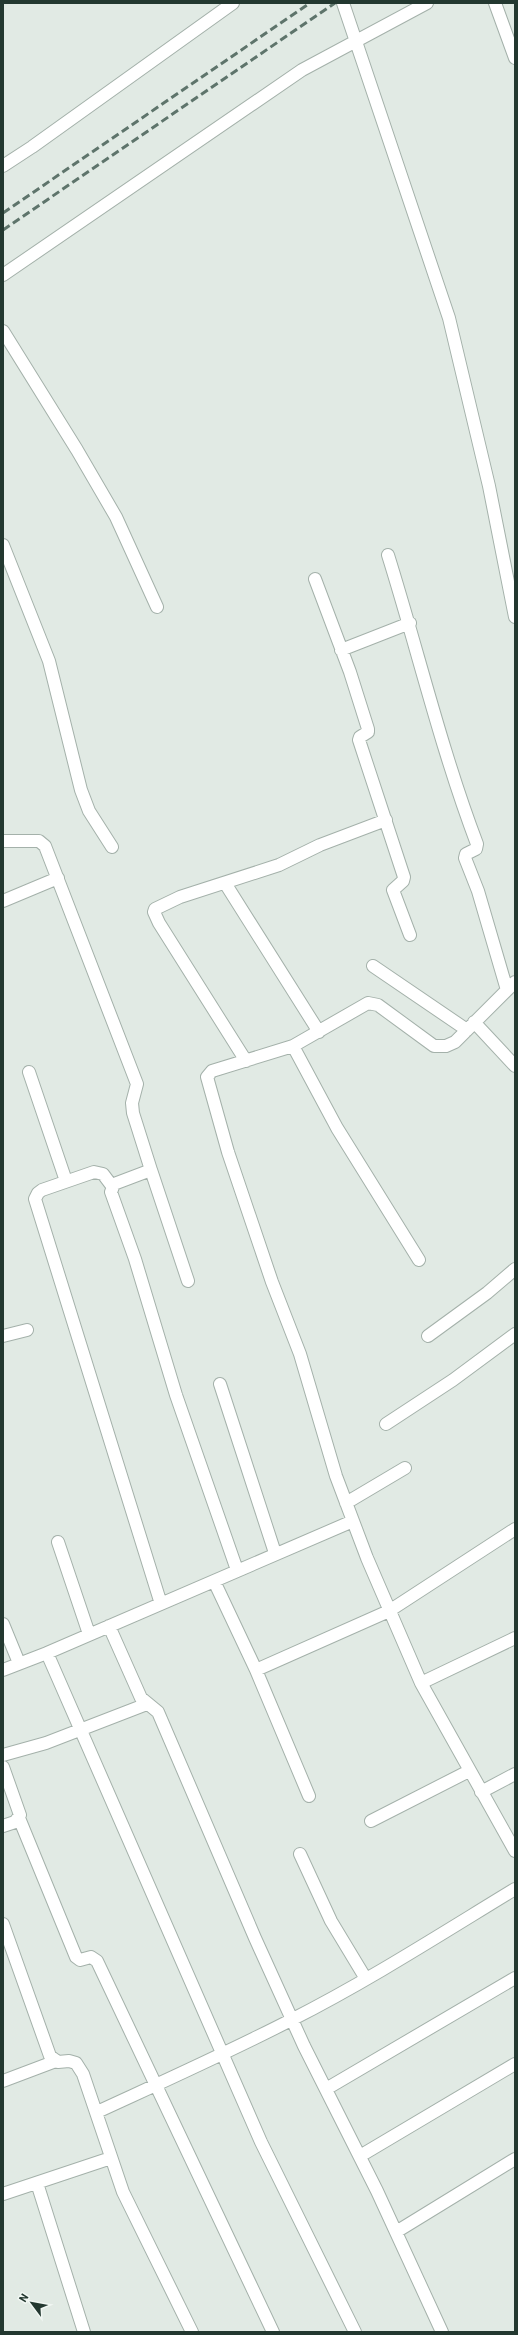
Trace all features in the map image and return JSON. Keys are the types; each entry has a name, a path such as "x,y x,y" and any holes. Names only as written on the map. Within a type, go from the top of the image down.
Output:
{"street":[{"path":"3,166 32,147 233,3"},
{"path":"343,3 357,40 449,318 489,486 515,618"},
{"path":"3,275 302,70 427,3"},
{"path":"494,3 515,58"},
{"path":"3,331 77,450 116,518 157,607"},
{"path":"3,545 49,661 81,790 89,811 112,848"},
{"path":"388,555 410,623 449,764 477,844 476,849 466,854 464,858 478,891 511,986 455,1042 446,1046 434,1046 378,1005 368,1003 293,1046 212,1071 208,1073 207,1082 228,1152 272,1282 300,1354 346,1503 389,1611 421,1683 469,1772 515,1851"},
{"path":"314,579 341,650 368,729 368,732 360,737 359,740 404,877 402,882 395,886 394,892 410,935"},
{"path":"341,650 410,623"},
{"path":"246,1061 154,912 158,906 180,897 279,865 320,845 386,820"},
{"path":"3,841 42,842 58,878 137,1084 137,1093 132,1103 133,1113 188,1281"},
{"path":"3,901 58,878"},
{"path":"225,883 319,1032"},
{"path":"372,966 470,1026 515,1066"},
{"path":"293,1046 337,1128 419,1260"},
{"path":"28,1072 66,1181"},
{"path":"112,1186 151,1170"},
{"path":"161,1604 36,1206 35,1199 38,1192 66,1181 98,1172 106,1177 112,1186 111,1192 135,1259 176,1395 237,1570"},
{"path":"428,1336 487,1293 515,1269"},
{"path":"3,1336 27,1330"},
{"path":"386,1424 452,1380 515,1334"},
{"path":"220,1384 275,1553"},
{"path":"346,1503 405,1468"},
{"path":"3,1670 47,1653 275,1553 353,1521"},
{"path":"256,1670 389,1611 515,1529"},
{"path":"58,1542 89,1634"},
{"path":"214,1581 256,1670 309,1796"},
{"path":"3,1624 19,1663"},
{"path":"109,1626 138,1692 147,1704 158,1712 292,2020 360,2156 442,2332"},
{"path":"421,1683 515,1638"},
{"path":"47,1653 261,2142 356,2332"},
{"path":"3,1755 80,1730 147,1704"},
{"path":"3,1767 20,1818 76,1957 80,1960 91,1957 97,1961 273,2332"},
{"path":"372,1821 469,1772"},
{"path":"481,1792 515,1774"},
{"path":"3,1826 16,1822 20,1818"},
{"path":"300,1854 331,1921 366,1979"},
{"path":"97,2112 222,2055 292,2020 366,1979 515,1889"},
{"path":"3,1924 50,2056 56,2061"},
{"path":"326,2089 515,1978"},
{"path":"3,2081 56,2061 72,2061 78,2064 97,2112 123,2192 192,2332"},
{"path":"360,2156 515,2064"},
{"path":"3,2194 111,2158"},
{"path":"396,2232 515,2159"},
{"path":"37,2183 84,2332"}],"railway":[{"path":"3,213 310,3"},
{"path":"3,230 335,3"}]}
